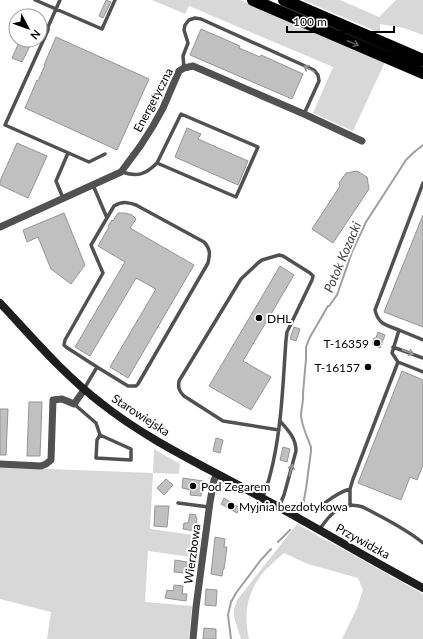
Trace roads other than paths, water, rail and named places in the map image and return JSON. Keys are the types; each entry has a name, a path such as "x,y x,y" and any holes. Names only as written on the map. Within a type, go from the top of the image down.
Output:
{"highway":[{"path":"253,0 423,73"},
{"path":"284,0 423,60"}],"street":[{"name":"Energetyczna","path":"0,227 121,172 153,126 163,108 179,71 184,68 193,66 362,141"},
{"name":"Starowiejska","path":"0,303 52,359 102,405 133,427 292,514"},
{"path":"0,464 41,466 51,460 53,400 62,399 74,404 84,390"},
{"name":"Wierzbowa","path":"193,639 196,607 214,480 218,474"},
{"name":"Przywidzka","path":"292,514 423,588"}],"lane":[{"path":"35,0 102,29 115,0"},
{"path":"60,0 5,125 89,162 105,154"},
{"path":"184,68 183,56 188,43 184,30 185,25 189,20 195,18 201,19 314,70 318,75 319,81 304,114"},
{"path":"121,172 133,175 140,174 147,172 157,163 181,114 258,147 236,197 157,163"},
{"path":"63,199 56,181 68,153"},
{"path":"423,183 375,310 377,318 383,324 423,340"},
{"path":"93,185 107,218"},
{"path":"120,202 129,203 136,205 204,242 208,247 210,254 208,263 136,386 128,386 97,367 64,345 65,340 103,273 91,246 114,206 120,202"},
{"path":"262,498 267,489 279,430 287,332 313,276 283,256 279,255 258,262 240,279 178,387 184,396 223,421 279,430"},
{"path":"398,330 392,353 398,362 423,372"},
{"path":"393,347 423,358"},
{"path":"350,505 350,489 398,362"},
{"path":"84,390 97,367"},
{"path":"74,404 96,422 100,436 98,440 96,458 131,460 130,449 100,436"},
{"path":"279,507 284,495 296,451 294,440 280,420"},
{"path":"319,507 334,496 350,489"},
{"path":"178,503 210,507"},
{"path":"320,530 327,518 341,507 356,505 363,507 412,535 423,543"}],"waterway":[{"name":"Potok Kozacki","path":"303,505 311,451 301,416 306,347 310,337 328,306 337,295 352,252 366,222 406,160 423,145"},
{"name":"Potok Kozacki","path":"278,542 290,530"},
{"name":"Potok Kozacki","path":"231,639 228,615 231,602 260,561 271,549"}],"place":[{"name":"DHL","path":"259,318"},
{"name":"T-16359","path":"377,343"},
{"name":"T-16157","path":"368,367"},
{"name":"Pod Zegarem","path":"193,486"},
{"name":"Myjnia bezdotykowa","path":"231,506"}]}
